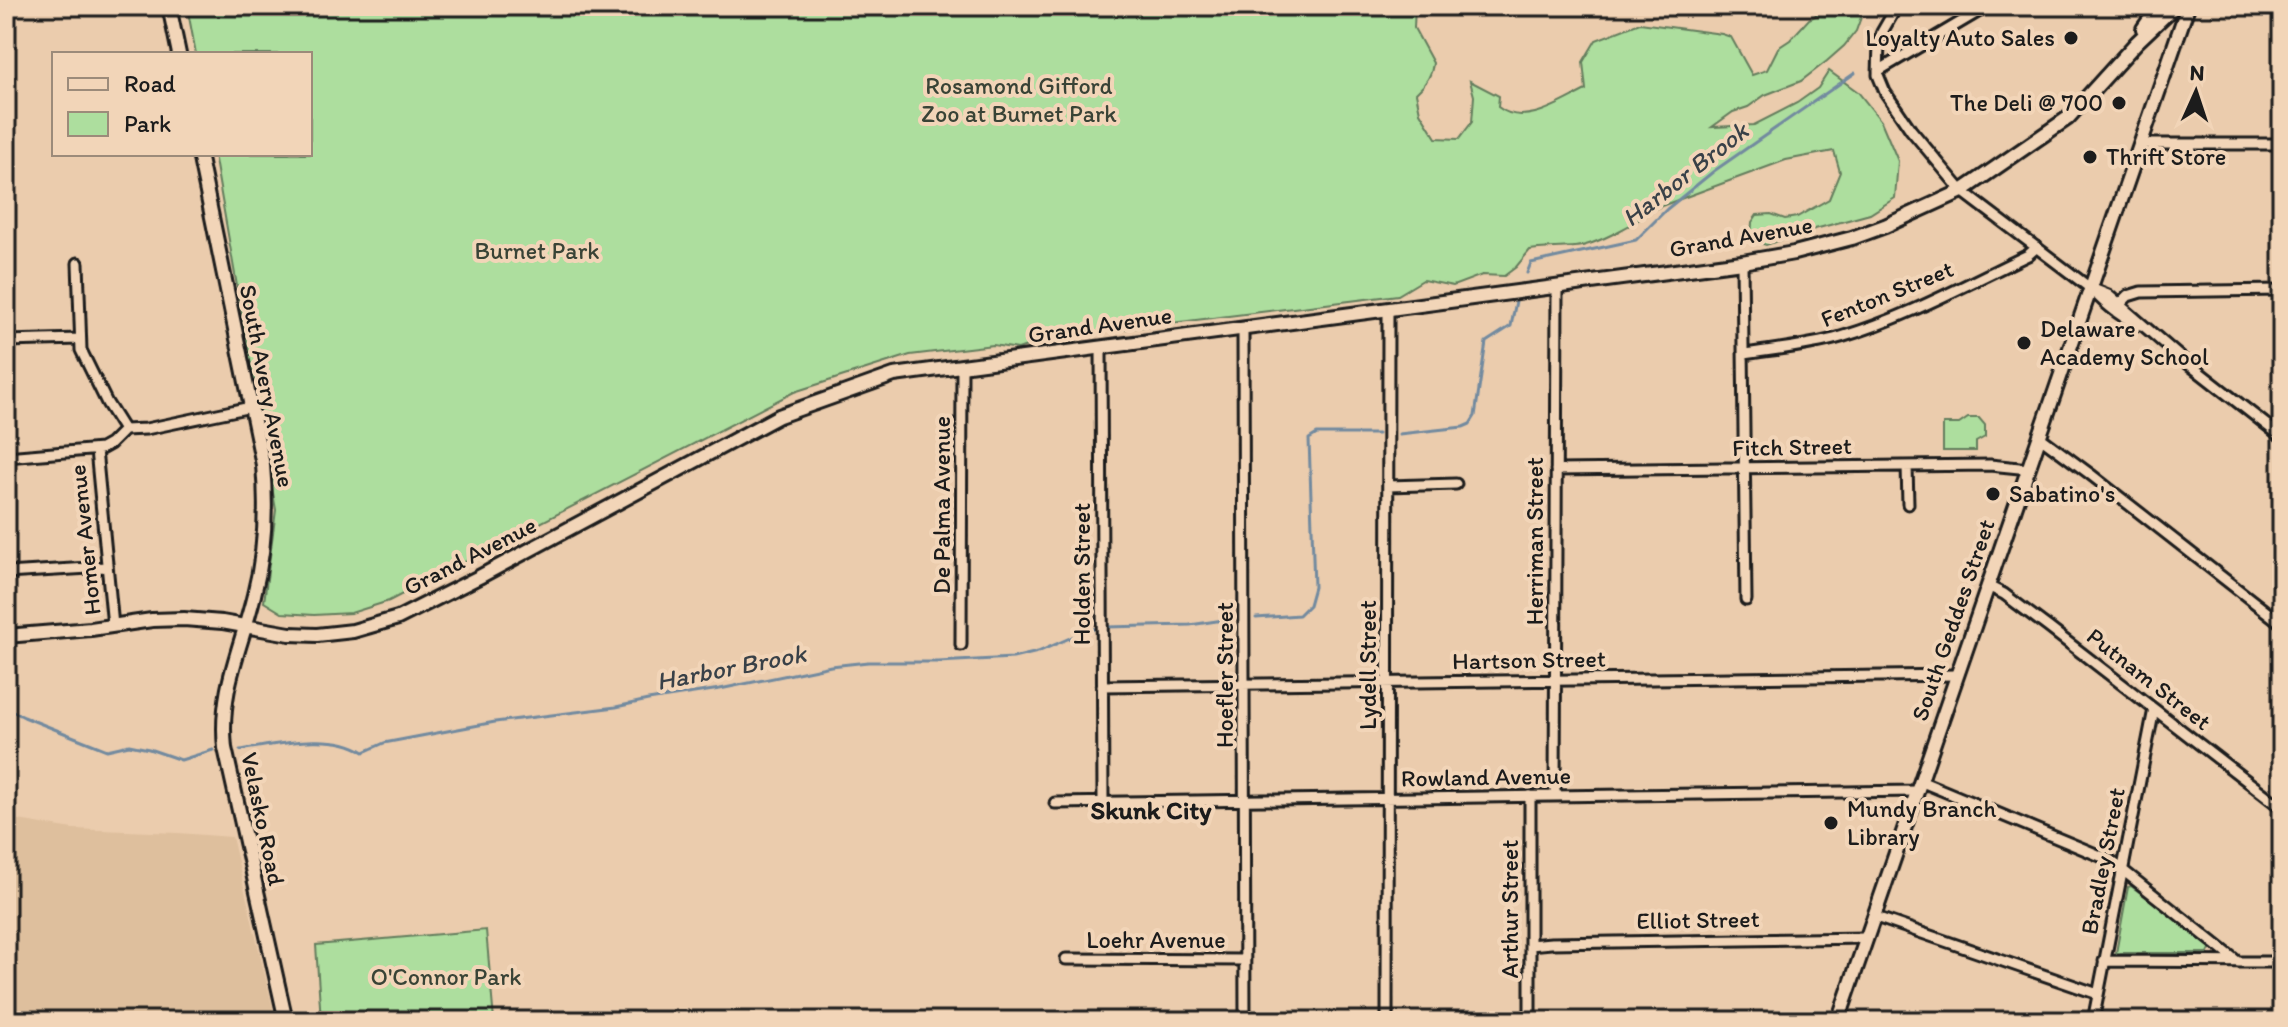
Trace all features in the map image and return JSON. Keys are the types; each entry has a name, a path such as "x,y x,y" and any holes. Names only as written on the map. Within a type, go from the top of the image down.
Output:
{"street":[{"path":"169,6 179,52"},
{"path":"1897,6 1879,42 1878,71 1885,92 1911,130 1962,191 2090,288 2103,302 2129,321 2140,325"},
{"path":"1878,71 1988,6"},
{"path":"2137,42 2159,6"},
{"name":"Grand Avenue","path":"6,636 184,619 290,634 353,631 398,618 779,416 894,375 1742,262 1852,238 1962,191 2068,118 2137,42 2175,6"},
{"name":"South Geddes Street","path":"1838,1021 2188,6"},
{"path":"2140,144 2282,144"},
{"name":"South Avery Avenue","path":"199,156 263,465 266,503 261,558 254,597 244,626"},
{"name":"Fenton Street","path":"1744,354 1846,335 1921,305 2028,255 2037,247"},
{"path":"1742,262 1746,600"},
{"path":"78,263 81,350 124,430"},
{"name":"Herriman Street","path":"1555,796 1557,287"},
{"path":"2090,288 2108,295 2134,316 2140,325 2282,437"},
{"path":"2119,305 2128,296 2141,292 2282,290"},
{"name":"Lydell Street","path":"1387,1021 1388,309"},
{"name":"Hoefler Street","path":"1243,329 1245,1021"},
{"path":"6,341 80,339"},
{"name":"Holden Street","path":"1101,347 1103,802"},
{"name":"De Palma Avenue","path":"961,645 962,366"},
{"path":"6,457 96,450 110,444 124,430 146,429 251,407"},
{"path":"2040,437 2282,624"},
{"name":"Homer Avenue","path":"96,450 113,626"},
{"name":"Fitch Street","path":"1556,470 1990,465 2029,469"},
{"path":"1907,466 1908,504"},
{"path":"1388,486 1456,484"},
{"path":"6,573 106,567"},
{"name":"Putnam Street","path":"1988,586 2004,594 2048,627 2282,808"},
{"name":"Velasko Road","path":"244,626 225,702 225,748 286,1021"},
{"name":"Hartson Street","path":"1102,686 1957,675"},
{"name":"Bradley Street","path":"2093,1021 2154,709"},
{"name":"Rowland Avenue","path":"1055,803 1555,796 1919,786 2110,860 2238,962"},
{"name":"Arthur Street","path":"1530,796 1530,1021"},
{"path":"1873,916 2098,994"},
{"name":"Elliot Street","path":"1530,945 1866,938"},
{"name":"Loehr Avenue","path":"1066,959 1245,960"},
{"path":"2104,961 2282,962"}],"shaded area":[{"path":"6,818 73,829 232,837 276,1021 6,1021"}],"green space":[{"name":"Burnet Park","path":"187,6 1415,6 1414,28 1433,63 1427,80 1416,93 1420,112 1436,138 1459,139 1472,122 1474,96 1470,81 1499,96 1498,107 1508,113 1519,115 1542,111 1586,90 1583,62 1596,40 1640,23 1731,37 1752,75 1767,70 1778,48 1817,15 1806,6 1865,6 1856,31 1827,61 1801,81 1765,95 1712,127 1754,125 1797,103 1818,88 1829,71 1858,92 1881,121 1898,161 1895,198 1870,214 1766,245 1751,240 1752,222 1757,215 1771,214 1785,219 1797,217 1829,199 1840,172 1834,151 1786,160 1656,208 1595,242 1575,247 1530,250 1504,276 1482,275 1453,286 1423,280 1398,295 1050,338 1018,349 993,345 910,355 794,392 389,601 351,613 282,613 264,602 276,510 214,156 312,156 312,52 196,52"},
{"path":"1968,418 1979,418 1985,425 1985,437 1976,442 1976,451 1943,451 1943,424 1959,424"},
{"path":"2131,886 2207,942 2211,947 2208,953 2116,953 2128,887"},
{"name":"O'Connor Park","path":"486,930 494,1021 321,1021 316,945"}],"waterway":[{"name":"Harbor Brook","path":"1527,273 1531,263 1636,240 1667,209 1714,171 1855,73"},
{"name":"Harbor Brook","path":"1399,434 1470,424 1475,416 1486,342 1511,326 1516,301"},
{"name":"Harbor Brook","path":"1256,618 1299,615 1309,605 1314,587 1309,439 1317,434 1378,434"},
{"name":"Harbor Brook","path":"1106,627 1190,625 1230,619"},
{"name":"Harbor Brook","path":"240,750 320,741 336,742 364,752 384,743 495,722 616,707 831,666 1013,658 1038,652 1099,628"},
{"name":"Harbor Brook","path":"6,708 107,750 129,745 181,760 213,750"}],"place":[{"name":"Loyalty Auto Sales","path":"2071,38"},
{"name":"The Deli @ 700","path":"2119,103"},
{"name":"Thrift Store","path":"2090,157"},
{"name":"Delaware Academy School","path":"2024,343"},
{"name":"Sabatino's","path":"1993,494"},
{"name":"Mundy Branch Library","path":"1831,823"}],"district":[{"name":"Skunk City","path":"1151,810"}],"park label":[{"name":"Rosamond Gifford Zoo at Burnet Park","path":"1019,100"}]}
